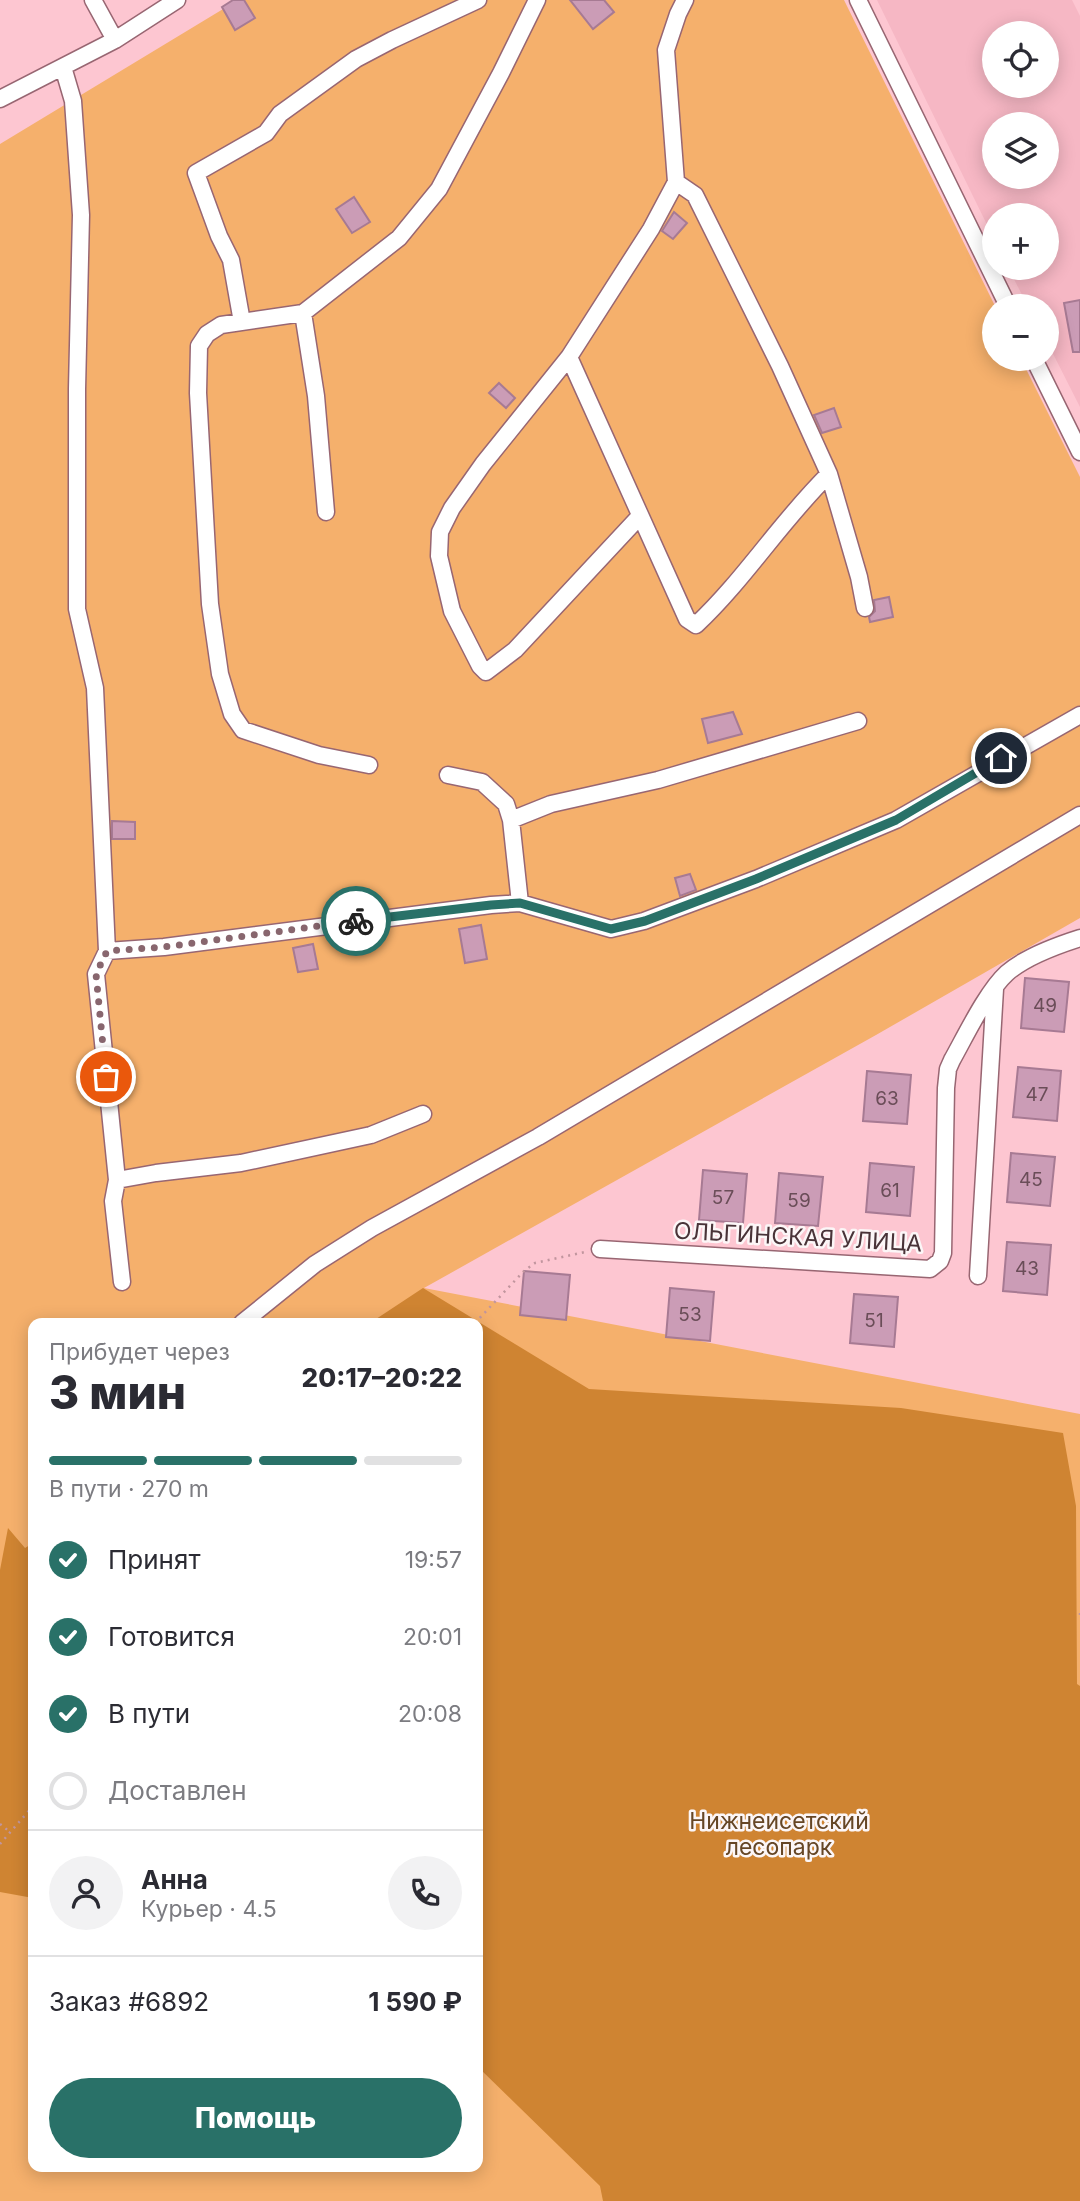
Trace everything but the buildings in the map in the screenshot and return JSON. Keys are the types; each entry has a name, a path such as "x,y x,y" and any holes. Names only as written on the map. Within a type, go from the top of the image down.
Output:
{"street":[{"path":"93,0 115,40"},
{"path":"0,99 115,40 177,0"},
{"path":"242,322 231,260 219,236 196,173 266,133 280,114 356,59 478,0"},
{"path":"369,765 319,755 243,730 232,714 220,674 210,604 198,393 199,346 207,334 221,325 303,313 399,238 439,189 537,0"},
{"path":"639,516 515,650 485,672 452,611 439,556 440,532 483,464 569,357 651,229 676,182 666,50 685,0"},
{"path":"858,0 1002,294"},
{"path":"63,67 73,101 81,215 77,610 95,688 107,951 96,974 117,1180 113,1201 122,1282"},
{"path":"676,182 695,195 780,366 829,474 866,608"},
{"path":"303,313 316,396 326,512"},
{"path":"569,357 687,619 696,625 716,606 807,495 829,474"},
{"path":"1040,371 1080,452"},
{"path":"107,951 164,947 520,903 611,929 645,921 756,879 896,820 1080,715"},
{"path":"511,820 551,804 657,780 858,721"},
{"path":"448,775 482,782 506,804 511,820 520,903"},
{"path":"248,1318 315,1264 372,1228 538,1137 1080,815"},
{"name":"ОЛЬГИНСКАЯ УЛИЦА","path":"600,1249 930,1269 936,1265 943,1253 946,1077 952,1060 995,986 1013,968 1080,938"},
{"path":"978,1276 995,986"},
{"path":"117,1180 241,1163 371,1135 423,1114"}],"path":[{"path":"480,1318 535,1263 600,1249"},
{"path":"0,1844 28,1812"},
{"path":"0,1824 10,1832"}],"shaded area":[{"path":"877,0 1072,0 1080,16 1080,407 1059,366 1059,294 1022,294 1014,280 1059,280 1059,203 982,203 982,214"}],"green space":[{"path":"238,0 844,0 989,294 982,294 982,371 1027,371 1080,477 1080,918 424,1288 1080,1414 1080,2201 0,2201 0,144"},
{"name":"Нижнеисетский лесопарк","path":"423,1288 472,1318 378,1318"},
{"name":"Нижнеисетский лесопарк","path":"483,1325 589,1389 901,1408 1063,1433 1076,1506 1077,1684 1080,1686 1080,2201 603,2201 600,2186 483,2072"},
{"path":"8,1528 25,1548 28,1546 28,1897 0,1892 0,1570"}],"way so far":[{"path":"106,1077 96,974 107,951 164,947 356,921"}],"route":[{"path":"356,921 520,903 611,929 645,921 756,879 896,820 1001,758"}]}
